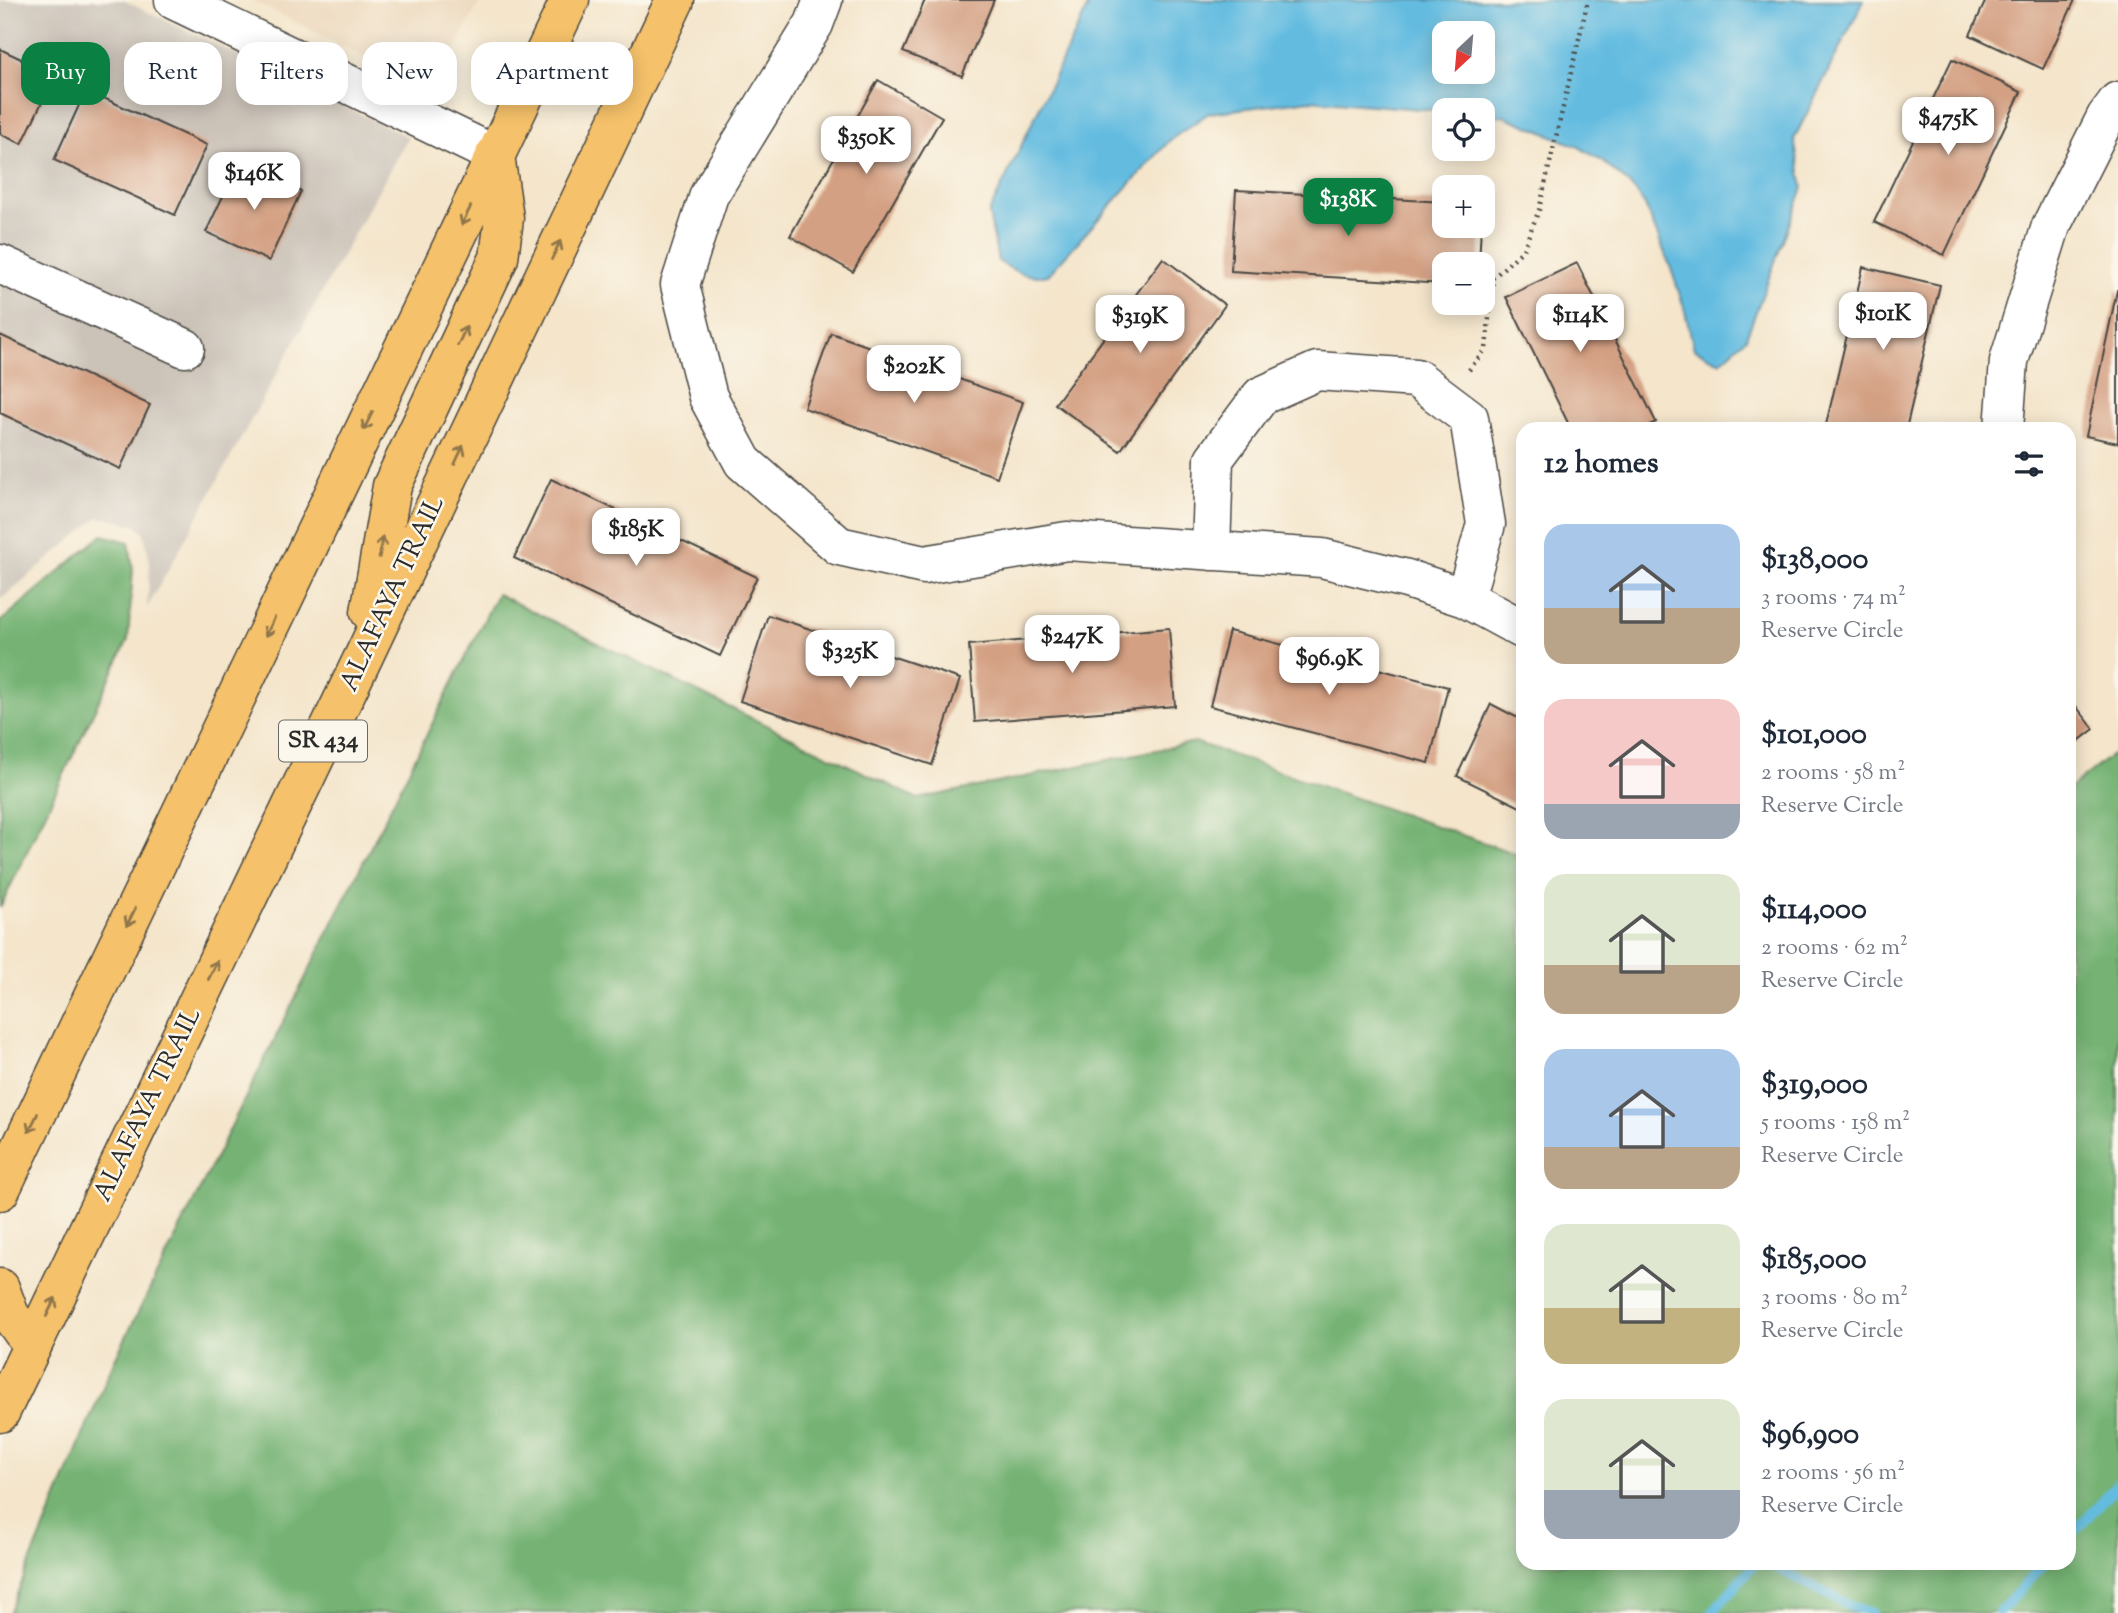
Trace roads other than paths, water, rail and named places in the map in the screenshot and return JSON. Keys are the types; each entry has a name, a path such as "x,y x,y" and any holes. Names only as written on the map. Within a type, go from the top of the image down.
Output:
{"main road":[{"path":"0,1191 570,0"},
{"name":"ALAFAYA TRAIL","path":"0,1413 675,0"},
{"path":"361,662 392,486 499,258 504,218 495,155"},
{"path":"0,1288 10,1315 32,1345"}],"street":[{"path":"174,0 495,155"},
{"path":"823,0 814,24 709,195 680,285 708,397 743,462 839,546 924,565 1067,541 1322,558 1407,579 1465,598 1516,626"},
{"path":"2005,422 2009,360 2051,226 2106,117 2118,101"},
{"path":"0,264 185,348"},
{"path":"1211,551 1214,459 1261,396 1317,371 1416,379 1469,418 1486,524 1465,598"}],"water":[{"path":"1091,0 1864,0 1794,139 1803,188 1746,338 1720,362 1694,349 1684,307 1669,263 1645,205 1628,183 1602,161 1577,146 1504,116 1495,115 1495,98 1432,98 1432,110 1310,100 1209,113 1170,140 1048,275 1028,275 998,261 989,213"}],"waterway":[{"path":"2076,1529 2118,1484"},
{"path":"1712,1613 1749,1570"},
{"path":"1781,1570 1850,1606 1872,1613"},
{"path":"1999,1613 2039,1570"}]}
